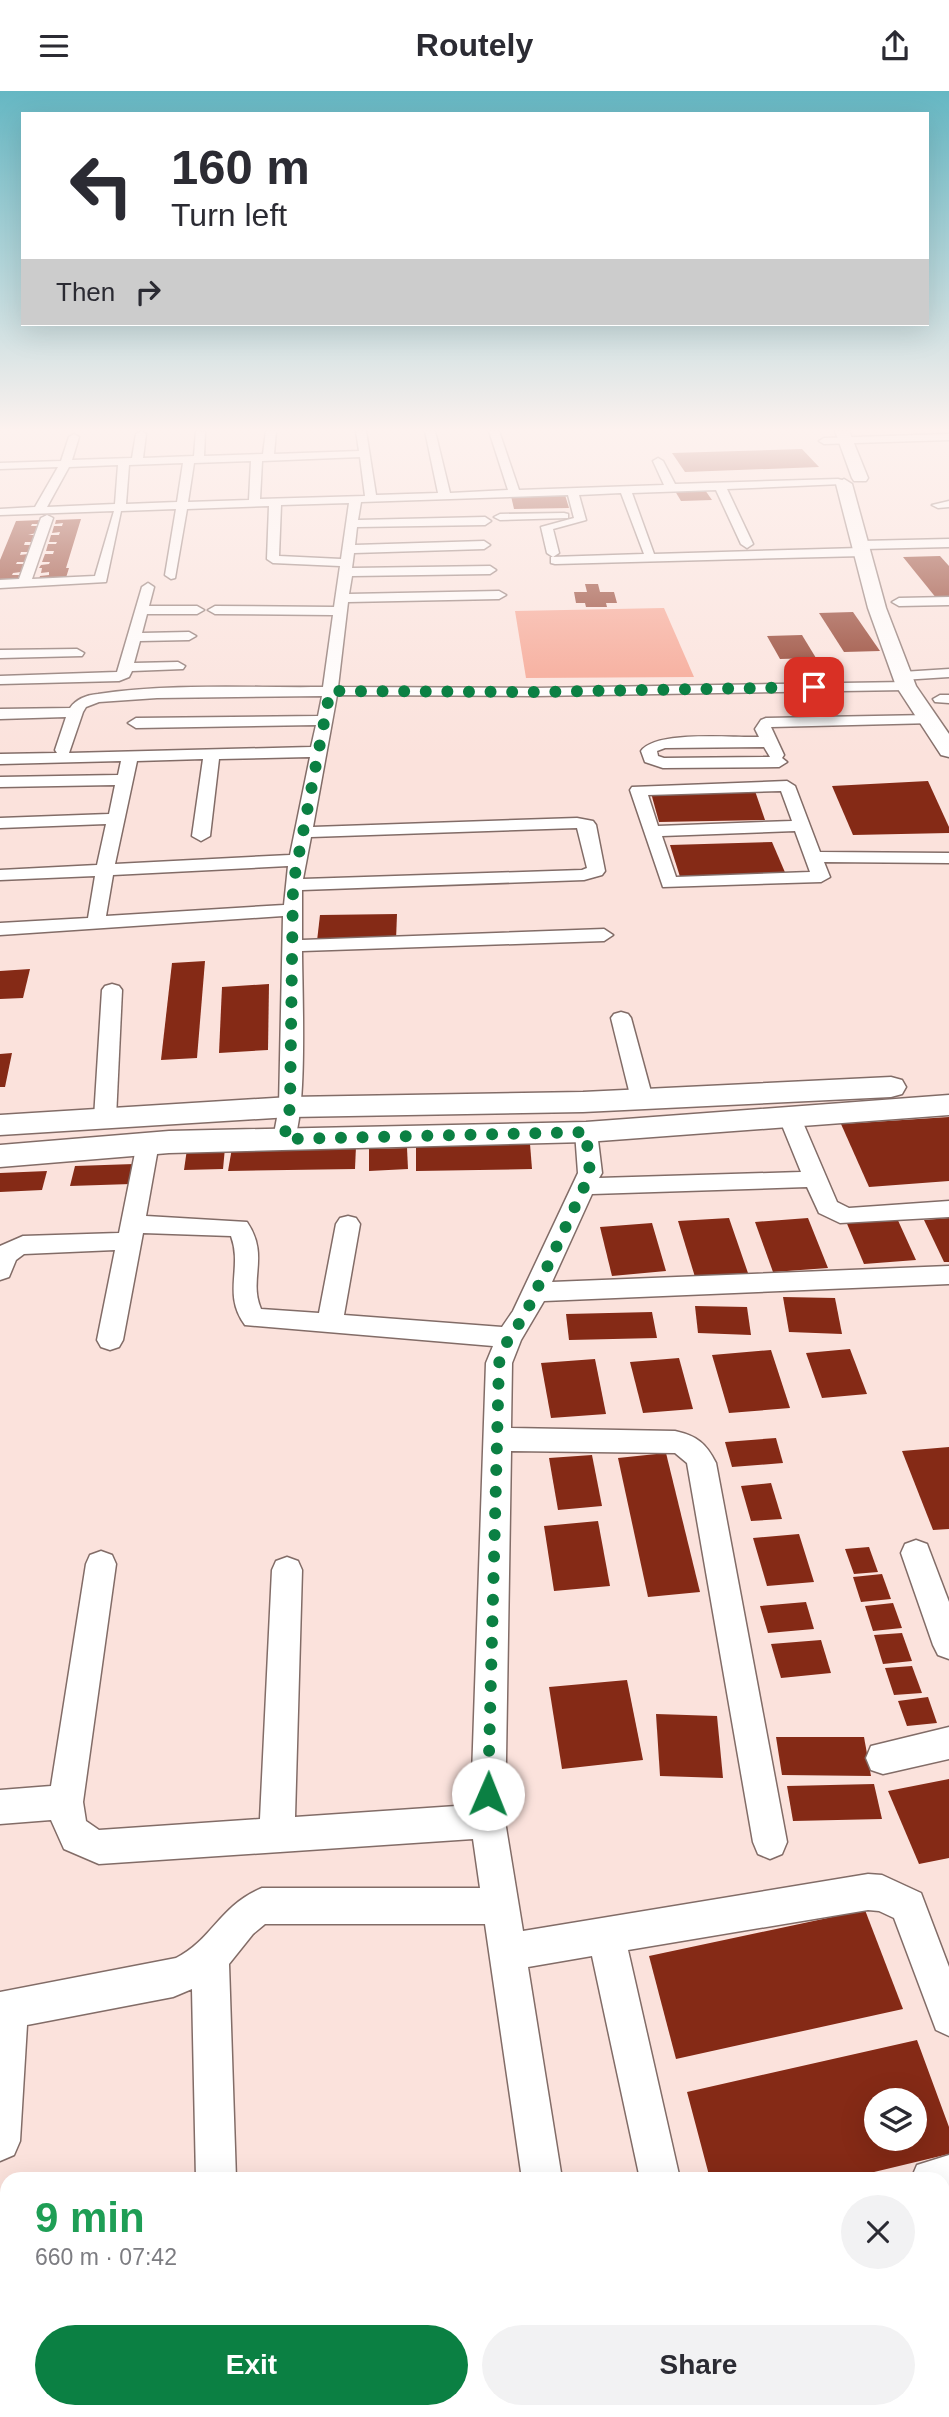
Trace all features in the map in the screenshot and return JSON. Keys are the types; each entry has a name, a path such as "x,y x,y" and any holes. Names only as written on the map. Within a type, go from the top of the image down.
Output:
{"street":[{"path":"24,584 36,540"},
{"path":"0,584 91,582 101,579 111,540"},
{"path":"171,575 177,540"},
{"path":"276,540 273,559 490,570"},
{"path":"284,1139 290,1107 293,885 325,720 327,680 342,605 348,540"},
{"path":"550,540 554,557 943,543 949,558"},
{"path":"644,540 649,552"},
{"path":"745,540 747,544"},
{"path":"865,540 877,608 904,681 949,750"},
{"path":"347,561 484,545"},
{"path":"868,547 890,573 907,624"},
{"path":"0,680 119,677 126,667 148,587"},
{"path":"215,610 499,596"},
{"path":"899,602 949,601"},
{"path":"142,610 197,610"},
{"path":"135,637 189,636"},
{"path":"0,654 76,653"},
{"path":"126,667 178,666"},
{"path":"925,668 946,704"},
{"path":"63,750 80,704 121,695 327,680 535,692 904,681 925,668 949,673"},
{"path":"0,714 75,712"},
{"path":"136,723 325,720"},
{"path":"769,742 664,743 652,747 649,751 651,759 663,763 782,770 763,729 765,723 929,720"},
{"path":"0,759 319,752"},
{"path":"201,836 212,754"},
{"path":"96,923 104,869 130,756"},
{"path":"0,782 125,780"},
{"path":"788,786 804,826 821,877 669,883 638,790 788,786"},
{"path":"0,823 116,819"},
{"path":"293,885 584,875 596,871 587,825 577,823 304,831"},
{"path":"652,831 804,826"},
{"path":"815,857 949,858"},
{"path":"0,875 298,860"},
{"path":"0,929 293,910"},
{"path":"291,946 604,935"},
{"path":"104,1118 112,990"},
{"path":"621,1018 642,1099"},
{"path":"0,1125 290,1107 642,1099 949,1084"},
{"path":"0,1156 148,1143 586,1132 949,1105"},
{"path":"790,1118 827,1207 840,1215 949,1209"},
{"path":"541,2172 488,1821 499,1363 509,1337 524,1317 590,1174 586,1132"},
{"path":"110,1340 148,1143"},
{"path":"584,1186 815,1179"},
{"path":"330,1323 348,1224"},
{"path":"0,1271 6,1254 12,1248 23,1245 131,1233 239,1228 246,1239 246,1308 248,1314 254,1318 509,1337"},
{"path":"535,1292 949,1275"},
{"path":"497,1439 675,1442 688,1445 697,1452 702,1463 770,1842"},
{"path":"916,1553 949,1645"},
{"path":"101,1564 66,1802 70,1829 79,1841 99,1847 488,1821"},
{"path":"277,1835 287,1570"},
{"path":"883,1758 949,1743"},
{"path":"0,1807 66,1802"},
{"path":"509,1952 868,1892 882,1893 908,1906 949,2017"},
{"path":"0,2141 4,2010 173,1978 194,1970 210,1957 245,1914 262,1906 501,1906"},
{"path":"606,1936 658,2172"},
{"path":"210,1957 216,2172"}],"shaded area":[{"path":"664,608 694,677 526,678 515,611"}],"building":[{"path":"8,540 34,540 25,542 24,545 32,545 29,552 21,552 20,555 28,554 25,562 16,564 25,564 21,572 12,575 21,575 18,582 0,582 0,560"},
{"path":"50,540 75,540 65,581 38,582 40,576 49,575 49,572 41,573 42,568 39,568 50,562 42,562 45,554 53,554 54,551 46,551 48,544 57,542 49,542"},
{"path":"940,556 949,566 949,599 937,599 903,557"},
{"path":"585,584 598,584 600,592 614,592 617,603 606,603 607,607 586,607 585,603 576,603 574,592 587,592"},
{"path":"853,612 880,651 844,652 819,613"},
{"path":"802,635 816,658 780,659 767,636"},
{"path":"928,781 949,827 949,833 853,835 832,786"},
{"path":"755,791 765,820 659,822 651,793"},
{"path":"772,842 787,877 681,880 670,845"},
{"path":"397,914 396,940 317,941 320,915"},
{"path":"205,961 197,1058 161,1060 172,963"},
{"path":"30,969 23,998 0,999 0,971"},
{"path":"269,984 268,1050 219,1053 222,987"},
{"path":"12,1053 5,1087 0,1087 0,1054"},
{"path":"949,1117 949,1181 869,1187 841,1124"},
{"path":"530,1144 532,1169 416,1171 416,1146"},
{"path":"356,1146 355,1169 228,1171 232,1148"},
{"path":"225,1148 223,1169 184,1170 187,1149"},
{"path":"407,1148 408,1169 369,1171 369,1149"},
{"path":"134,1164 131,1184 70,1186 75,1166"},
{"path":"47,1171 42,1190 0,1192 0,1173"},
{"path":"896,1216 916,1260 864,1264 845,1219"},
{"path":"729,1218 748,1273 695,1277 678,1221"},
{"path":"808,1218 828,1268 773,1272 755,1222"},
{"path":"949,1218 949,1262 944,1262 924,1220"},
{"path":"652,1223 666,1271 612,1276 600,1227"},
{"path":"783,1297 835,1298 842,1334 789,1332"},
{"path":"695,1306 747,1307 751,1335 698,1333"},
{"path":"652,1312 657,1338 569,1340 566,1314"},
{"path":"850,1349 867,1394 822,1398 806,1353"},
{"path":"771,1350 790,1408 729,1413 712,1355"},
{"path":"679,1358 693,1409 643,1413 630,1362"},
{"path":"595,1359 606,1414 551,1418 541,1363"},
{"path":"776,1438 783,1463 732,1467 725,1442"},
{"path":"949,1447 949,1529 933,1530 902,1451"},
{"path":"666,1453 700,1592 648,1597 618,1458"},
{"path":"592,1455 602,1506 558,1510 549,1458"},
{"path":"771,1483 782,1519 751,1521 741,1486"},
{"path":"598,1521 610,1586 554,1591 544,1526"},
{"path":"799,1534 814,1582 767,1586 753,1538"},
{"path":"869,1547 878,1572 854,1574 845,1549"},
{"path":"882,1574 891,1599 861,1602 853,1577"},
{"path":"806,1602 814,1629 768,1633 760,1606"},
{"path":"893,1603 902,1628 873,1631 865,1606"},
{"path":"902,1633 912,1661 883,1664 874,1635"},
{"path":"821,1640 831,1673 781,1678 771,1644"},
{"path":"912,1666 922,1693 894,1695 885,1668"},
{"path":"627,1680 643,1760 562,1769 549,1687"},
{"path":"928,1697 937,1723 907,1726 898,1701"},
{"path":"656,1714 717,1716 723,1778 660,1776"},
{"path":"776,1737 864,1737 871,1776 782,1775"},
{"path":"949,1779 949,1858 919,1864 888,1791"},
{"path":"874,1784 882,1819 793,1821 787,1786"},
{"path":"865,1910 903,2009 676,2059 649,1956"},
{"path":"917,2040 949,2127 949,2154 874,2172 708,2172 687,2092"}],"route":[{"path":"488,1794 499,1363 509,1337 524,1317 590,1174 586,1132 284,1139 290,1107 293,885 330,691 535,692 814,687"}]}
